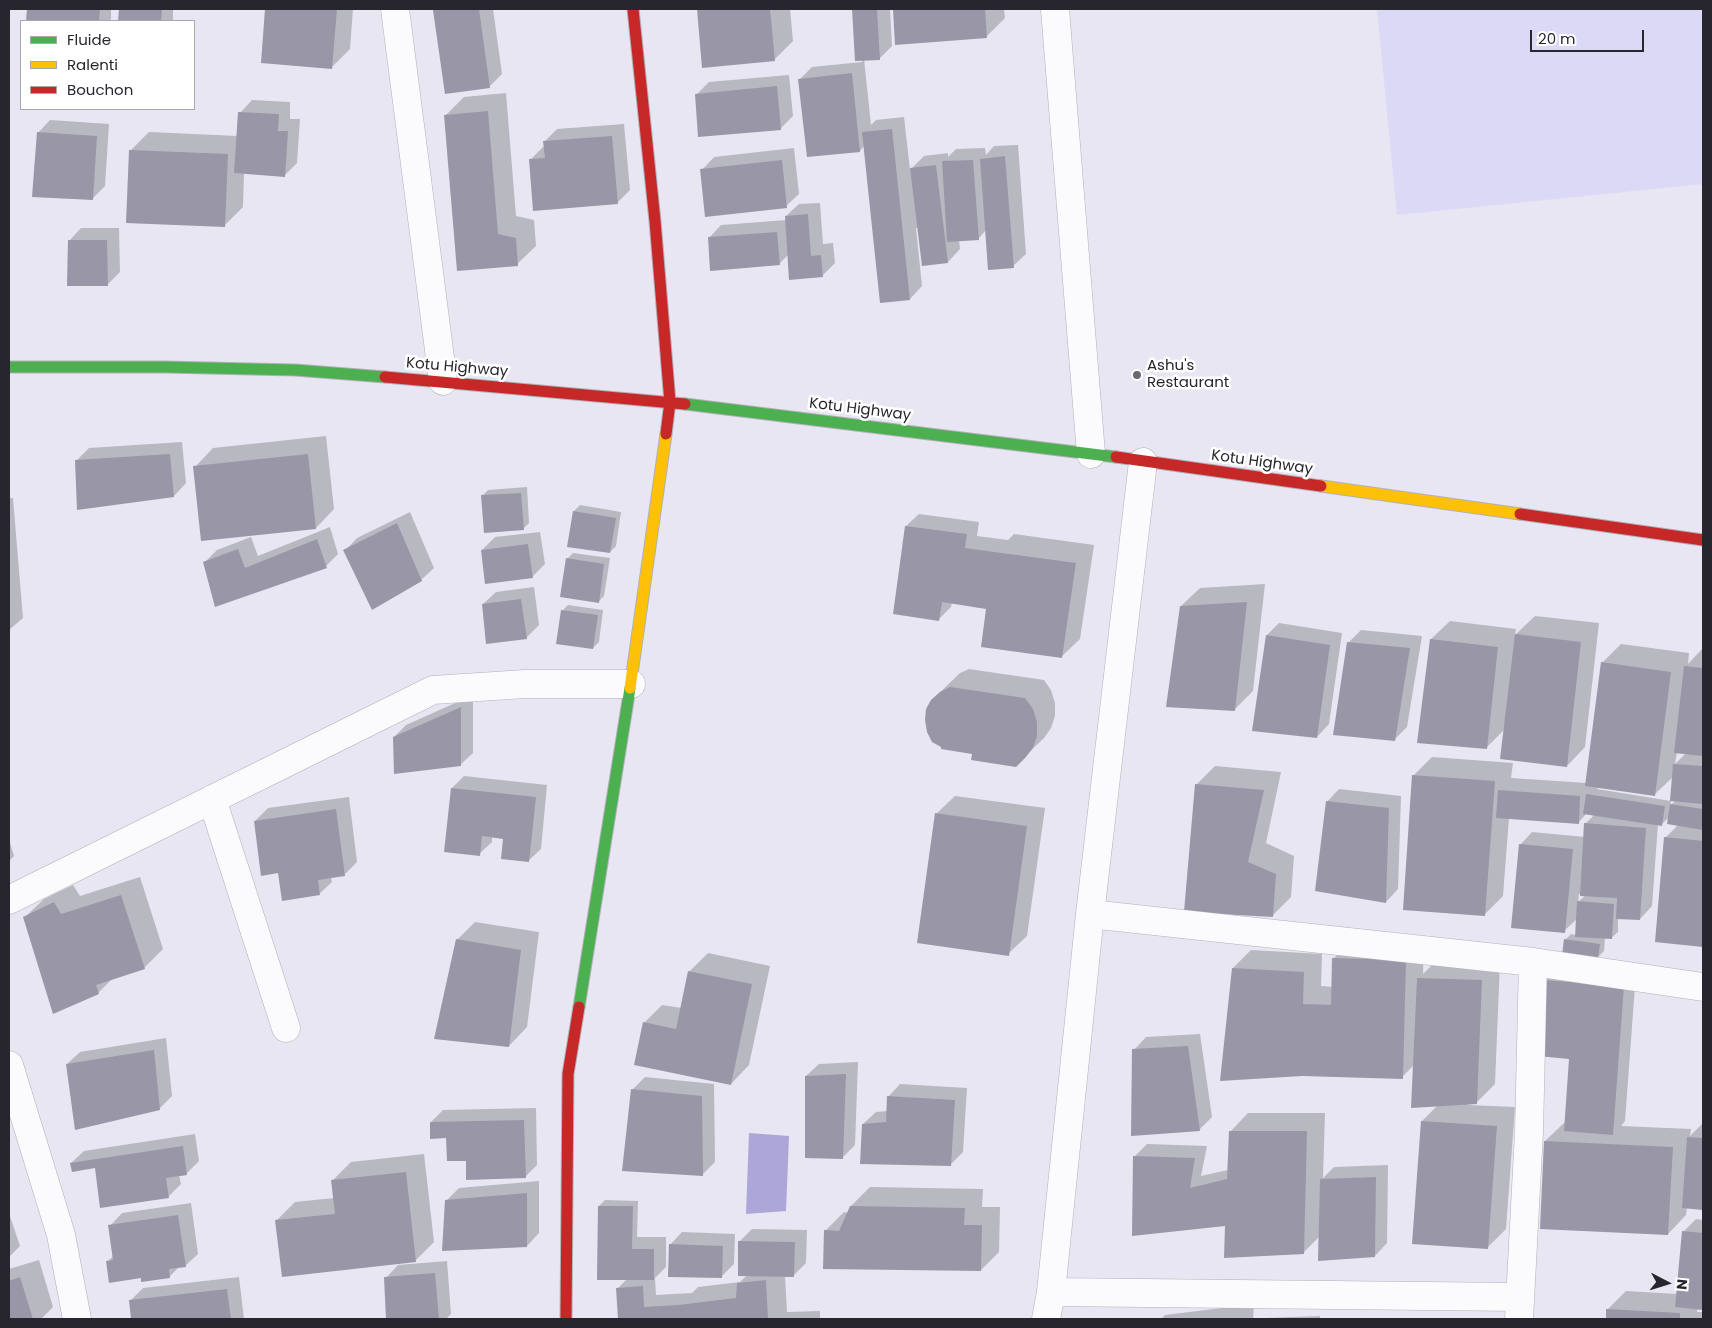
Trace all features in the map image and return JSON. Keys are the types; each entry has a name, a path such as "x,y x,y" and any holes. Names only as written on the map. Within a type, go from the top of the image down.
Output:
{"street":[{"path":"395,9 443,381"},
{"path":"566,1319 568,1074 630,684 670,402 655,221 633,9"},
{"path":"1055,9 1091,454"},
{"name":"Kotu Highway","path":"9,368 165,367 295,370 443,381 670,402 1091,454 1703,540"},
{"path":"1046,1319 1051,1292 1090,914 1143,462"},
{"path":"9,900 433,690 525,684 630,684"},
{"path":"212,799 286,1028"},
{"path":"1090,914 1533,962 1703,987"},
{"path":"1051,1292 1519,1308 1529,1132 1533,962"},
{"path":"9,1065 61,1235 77,1319"}],"shaded area":[{"path":"1377,9 1703,9 1703,184 1397,215"},
{"path":"749,1133 789,1136 786,1211 746,1214"}],"building":[{"path":"27,9 100,9 99,20 26,20"},
{"path":"119,9 162,9 161,20 118,20"},
{"path":"265,9 337,9 332,69 261,63"},
{"path":"479,9 490,88 445,94 433,10"},
{"path":"697,9 770,9 775,61 702,68"},
{"path":"852,9 877,9 880,60 855,61"},
{"path":"893,9 985,9 987,38 895,45"},
{"path":"852,73 860,152 807,157 798,79"},
{"path":"777,86 781,130 698,137 695,94"},
{"path":"488,111 498,234 516,238 518,266 457,271 444,115"},
{"path":"238,112 279,114 278,131 288,131 285,177 234,173"},
{"path":"892,129 910,300 880,303 862,132"},
{"path":"37,132 97,136 93,200 32,197"},
{"path":"612,136 618,204 533,211 529,159 545,158 543,141"},
{"path":"129,150 228,154 225,227 126,223"},
{"path":"1005,156 1014,268 988,270 980,159"},
{"path":"782,160 787,208 705,217 700,169"},
{"path":"973,160 979,240 947,242 942,161"},
{"path":"936,165 948,263 922,266 910,168"},
{"path":"808,214 811,256 821,255 823,277 789,280 785,216"},
{"path":"777,232 780,265 710,271 708,237"},
{"path":"68,240 107,240 108,286 67,286"},
{"path":"170,454 174,497 77,510 75,460"},
{"path":"308,454 316,529 201,541 193,466"},
{"path":"521,493 524,530 484,533 481,495"},
{"path":"573,511 616,518 610,553 567,547"},
{"path":"397,523 422,581 372,610 343,550"},
{"path":"905,526 967,534 965,548 1076,563 1062,658 981,647 986,609 942,602 939,621 893,614"},
{"path":"317,539 327,568 215,607 203,562 238,549 245,568"},
{"path":"528,544 533,578 485,584 481,550"},
{"path":"566,558 604,564 599,603 560,597"},
{"path":"521,599 527,639 486,644 482,604"},
{"path":"1247,602 1235,711 1166,707 1180,606"},
{"path":"561,610 598,615 593,649 556,644"},
{"path":"1515,634 1581,642 1567,767 1500,759"},
{"path":"1266,635 1330,645 1317,738 1252,731"},
{"path":"1430,639 1498,647 1487,749 1417,743"},
{"path":"1347,642 1410,648 1395,741 1333,735"},
{"path":"1601,662 1671,672 1655,796 1585,786"},
{"path":"1684,666 1703,668 1703,756 1674,753"},
{"path":"950,687 1025,698 1033,709 1037,722 1037,736 1033,748 1016,767 971,760 972,754 941,749 941,747 932,742 927,732 926,709 931,700 940,692"},
{"path":"461,707 461,766 394,774 393,737"},
{"path":"1673,764 1703,766 1703,804 1670,801"},
{"path":"1412,775 1495,781 1485,916 1403,910"},
{"path":"1195,784 1264,790 1248,862 1276,874 1273,917 1184,912"},
{"path":"451,788 536,797 529,862 501,859 503,839 482,836 480,856 444,852"},
{"path":"1498,790 1580,796 1579,824 1496,818"},
{"path":"1586,794 1665,806 1662,826 1583,814"},
{"path":"1326,801 1389,808 1386,903 1315,891"},
{"path":"1670,804 1703,809 1703,830 1667,824"},
{"path":"336,809 345,876 318,880 320,895 282,901 278,873 261,876 254,821"},
{"path":"935,813 1027,826 1009,956 917,943"},
{"path":"1584,823 1646,828 1640,920 1616,919 1617,898 1580,896"},
{"path":"1664,837 1703,841 1703,947 1655,942"},
{"path":"1519,844 1573,849 1565,933 1511,928"},
{"path":"121,895 145,969 96,985 99,994 53,1014 23,917 54,902 61,914"},
{"path":"1577,901 1614,904 1612,939 1575,937"},
{"path":"456,939 521,950 509,1047 434,1039"},
{"path":"1564,939 1600,944 1598,959 1562,955"},
{"path":"1332,958 1406,960 1403,1079 1302,1076 1220,1081 1232,968 1304,972 1303,1004 1331,1005"},
{"path":"688,971 752,984 731,1085 634,1065 643,1022 676,1029"},
{"path":"1417,978 1482,980 1477,1104 1411,1108"},
{"path":"1543,980 1624,986 1613,1135 1564,1131 1569,1059 1538,1056"},
{"path":"1188,1046 1200,1131 1131,1136 1132,1049"},
{"path":"154,1050 160,1110 75,1130 66,1064"},
{"path":"846,1074 843,1159 805,1158 805,1076"},
{"path":"631,1089 702,1096 703,1176 622,1171"},
{"path":"887,1096 955,1100 951,1166 860,1164 862,1124 886,1122"},
{"path":"524,1120 526,1178 466,1180 466,1161 447,1161 446,1138 430,1139 430,1122"},
{"path":"1421,1121 1497,1126 1488,1249 1412,1244"},
{"path":"1229,1131 1307,1131 1304,1254 1224,1258 1225,1226 1132,1236 1133,1156 1195,1158 1190,1188 1227,1179"},
{"path":"1687,1137 1703,1138 1703,1210 1682,1208"},
{"path":"1544,1141 1673,1147 1668,1235 1540,1229"},
{"path":"183,1146 187,1175 166,1178 169,1198 100,1208 95,1168 72,1172 70,1163"},
{"path":"406,1172 416,1262 282,1277 275,1220 335,1214 331,1180"},
{"path":"1376,1177 1375,1257 1318,1261 1320,1179"},
{"path":"527,1193 527,1247 442,1251 445,1200"},
{"path":"598,1206 633,1206 632,1249 654,1249 654,1280 597,1280"},
{"path":"850,1206 965,1208 964,1225 982,1225 981,1271 823,1269 824,1230 839,1231"},
{"path":"178,1215 186,1267 169,1269 170,1278 141,1282 141,1278 109,1283 106,1261 113,1260 108,1225"},
{"path":"1682,1231 1703,1233 1703,1310 1675,1307"},
{"path":"738,1241 795,1242 794,1277 738,1276"},
{"path":"669,1244 723,1246 722,1278 668,1277"},
{"path":"435,1273 439,1319 386,1319 384,1277"},
{"path":"20,1277 33,1319 9,1319 9,1281"},
{"path":"766,1280 768,1319 618,1319 616,1288 643,1286 644,1307 736,1298 737,1283"},
{"path":"227,1289 231,1319 131,1319 129,1300"},
{"path":"1606,1309 1680,1313 1680,1319 1606,1319"}],"traffic: fast":[{"path":"9,367 165,367 295,370 385,377"},
{"path":"685,404 1116,457"},
{"path":"579,1007 630,688"}],"traffic: slow":[{"path":"630,688 666,434"},
{"path":"1321,486 1520,514"}],"traffic: jam":[{"path":"633,9 655,221 670,402 666,434"},
{"path":"385,377 685,404"},
{"path":"1116,457 1321,486"},
{"path":"1520,514 1703,540"},
{"path":"566,1319 568,1074 579,1007"}],"place":[{"name":"Ashu's Restaurant","path":"1137,375"}]}
